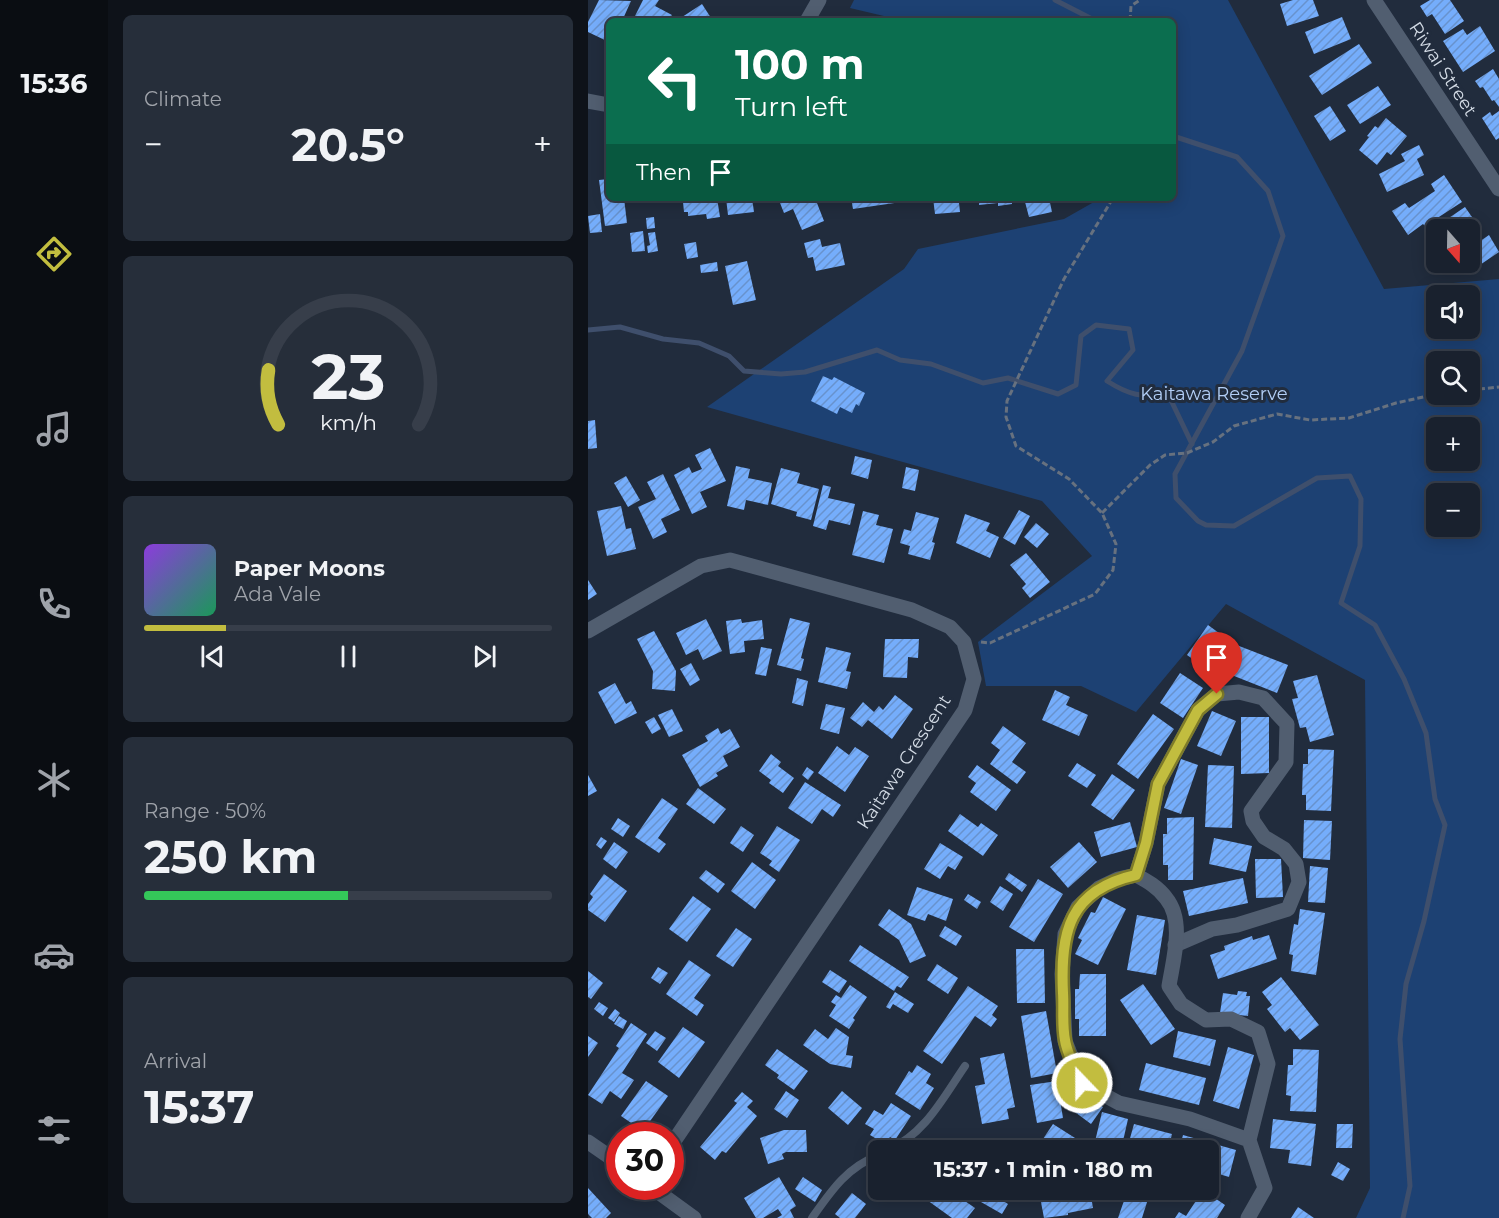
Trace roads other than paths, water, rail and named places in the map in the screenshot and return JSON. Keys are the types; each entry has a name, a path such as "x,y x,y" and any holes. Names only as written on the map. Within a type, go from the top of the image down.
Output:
{"street":[{"path":"809,18 819,0"},
{"name":"Riwai Street","path":"1374,0 1499,189"},
{"path":"588,101 606,104"},
{"name":"Kaitawa Crescent","path":"588,631 701,566 730,560 912,610 950,627 964,642 974,679 965,710 684,1126"},
{"path":"1136,875 1146,843 1158,784 1198,710 1217,694 1239,692 1263,698 1287,724 1286,762 1251,811 1253,821 1264,837 1284,849 1296,864 1299,882 1288,909 1237,925 1212,929 1175,945"},
{"path":"1248,1218 1265,1188 1249,1140 1268,1064 1258,1032 1231,1019 1206,1020 1180,1004 1169,986 1175,945 1175,918 1168,899 1152,884 1136,875 1118,879 1098,888 1078,907 1065,934 1062,974 1065,1041 1082,1083 1119,1103 1190,1119 1249,1140"},
{"path":"588,1142 606,1154"},
{"path":"669,1200 693,1218"}],"lane":[{"path":"907,1140 924,1125 965,1066"},
{"path":"812,1218 845,1175 868,1159"}],"waterway":[{"path":"1055,0 1090,18"},
{"path":"1176,137 1237,157 1268,191 1283,236 1242,351 1175,474 1176,498 1198,521 1206,525 1234,526 1317,478 1350,476 1361,499 1360,546 1341,603 1375,625 1404,679 1426,733 1435,799 1445,825 1424,921 1406,984 1400,1039 1410,1186 1403,1218"},
{"path":"588,330 620,327 663,339 699,343 729,356 744,371 781,374 805,372 877,350 900,360 931,364 983,383 1008,378 1058,394 1076,385 1081,336 1096,325 1129,329 1133,350 1107,381 1122,390 1136,394 1151,396 1168,394 1192,444"}],"park label":[{"name":"Kaitawa Reserve","path":"1214,394"}]}
